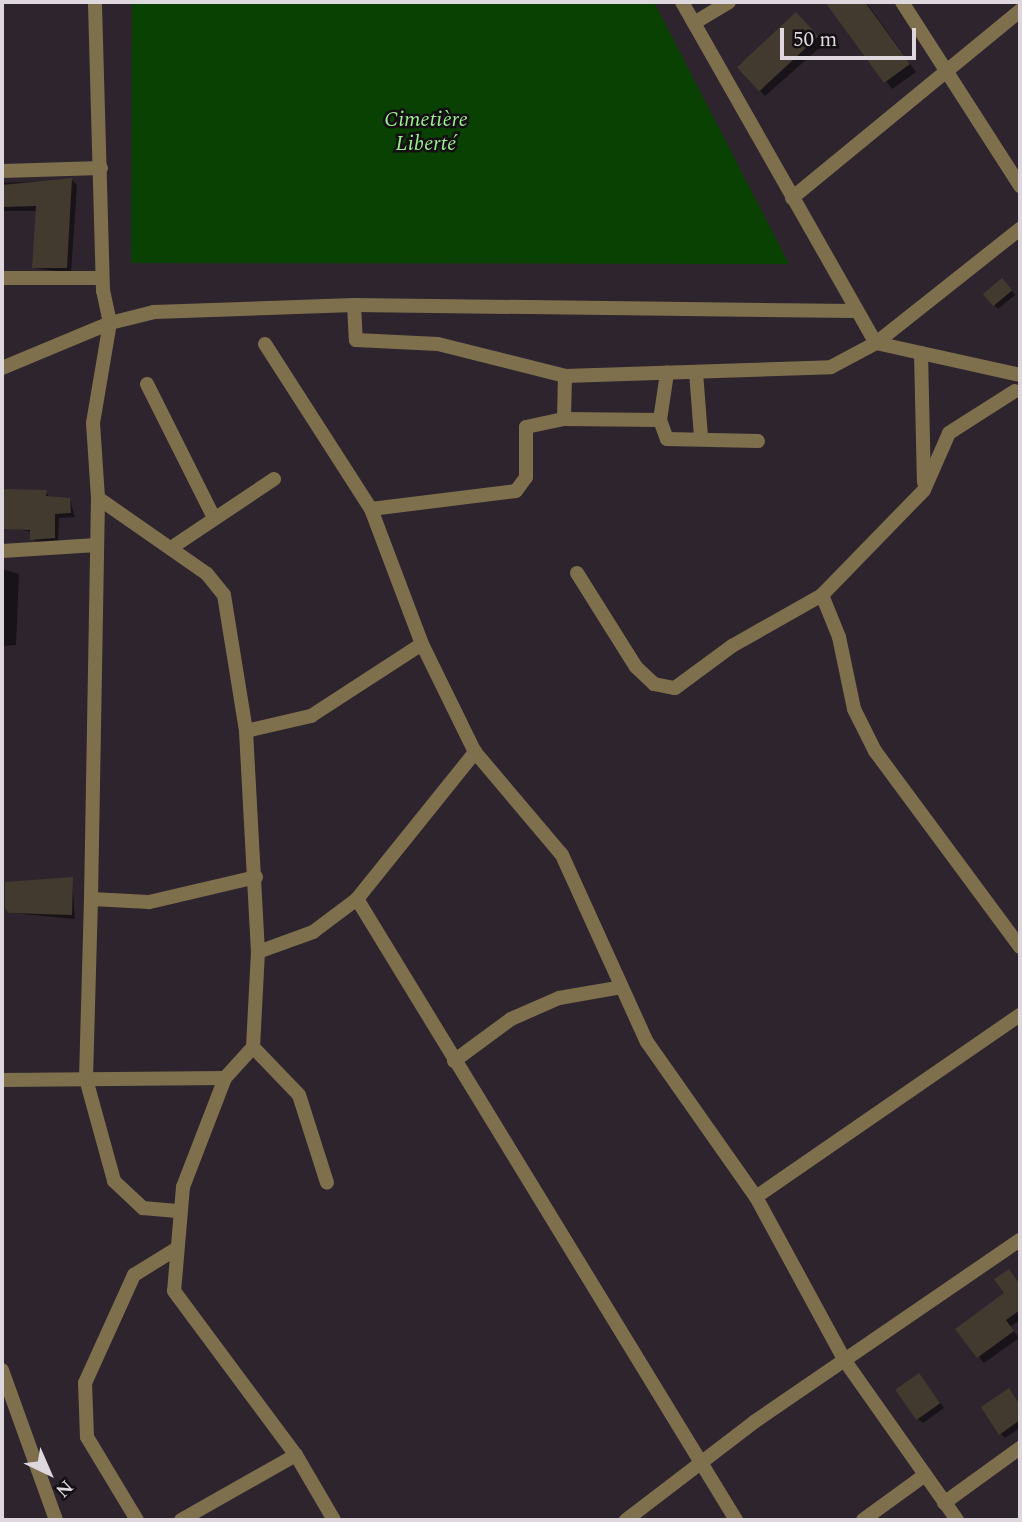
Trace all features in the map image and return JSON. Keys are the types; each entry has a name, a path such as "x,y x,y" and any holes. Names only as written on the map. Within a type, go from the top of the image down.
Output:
{"street":[{"path":"95,2 102,278 110,323 93,423 98,498 86,1079 114,1181 144,1208 180,1211"},
{"path":"682,2 876,344 1020,375"},
{"path":"694,23 729,2"},
{"path":"902,2 1020,186"},
{"path":"792,198 1020,11"},
{"path":"2,171 101,168"},
{"path":"354,305 356,341 438,344 565,376 831,367 876,344 1020,229"},
{"path":"2,278 102,278"},
{"path":"2,368 110,323 154,312 354,305 855,310"},
{"path":"265,344 371,509 422,644 475,752 562,855 618,988 647,1042 756,1197 845,1361 957,1520"},
{"path":"921,354 924,490"},
{"path":"577,573 636,667 654,684 675,688 732,646 822,595 924,490 949,433 1018,394 998,370"},
{"path":"696,372 701,437"},
{"path":"667,373 660,420 663,438 701,437 758,441"},
{"path":"564,419 565,376"},
{"path":"147,384 213,516"},
{"path":"371,509 516,491 526,477 527,427 564,419 660,420"},
{"path":"171,548 213,516 274,479"},
{"path":"98,498 171,548 224,595 246,731 258,952 253,1047 225,1078 180,1211 174,1291 296,1455 334,1520"},
{"path":"2,551 97,545"},
{"path":"822,595 839,637 854,709 875,751 1020,947"},
{"path":"246,731 311,716 422,644"},
{"path":"258,952 313,932 357,899 475,752"},
{"path":"91,899 149,902 256,877"},
{"path":"357,899 699,1466 736,1520"},
{"path":"454,1061 511,1019 547,1003 618,988"},
{"path":"756,1197 1020,1015"},
{"path":"253,1047 299,1095 327,1183"},
{"path":"2,1080 225,1078"},
{"path":"626,1520 845,1361 1020,1240"},
{"path":"137,1520 87,1437 85,1382 134,1275 176,1249"},
{"path":"2,1370 56,1520"},
{"path":"944,1503 1020,1448"},
{"path":"181,1520 296,1455"},
{"path":"863,1520 925,1475"}],"green space":[{"name":"Cimetière Liberté","path":"132,2 654,2 789,264 131,263"}],"building":[{"path":"825,2 865,2 910,64 884,83"},
{"path":"796,12 819,36 759,91 737,67"},
{"path":"72,178 67,268 32,268 36,206 2,207 2,185"},
{"path":"1002,278 1012,290 993,306 983,294"},
{"path":"2,489 47,490 46,496 70,498 71,513 55,514 55,538 30,540 30,530 3,529"},
{"path":"73,877 72,915 9,913 5,908 5,882"},
{"path":"1009,1269 1020,1285 1020,1310 1006,1320 1014,1331 977,1358 955,1329 1004,1293 994,1279"},
{"path":"919,1373 940,1403 916,1420 895,1390"},
{"path":"1009,1388 1020,1405 1020,1420 999,1435 981,1407"}]}
